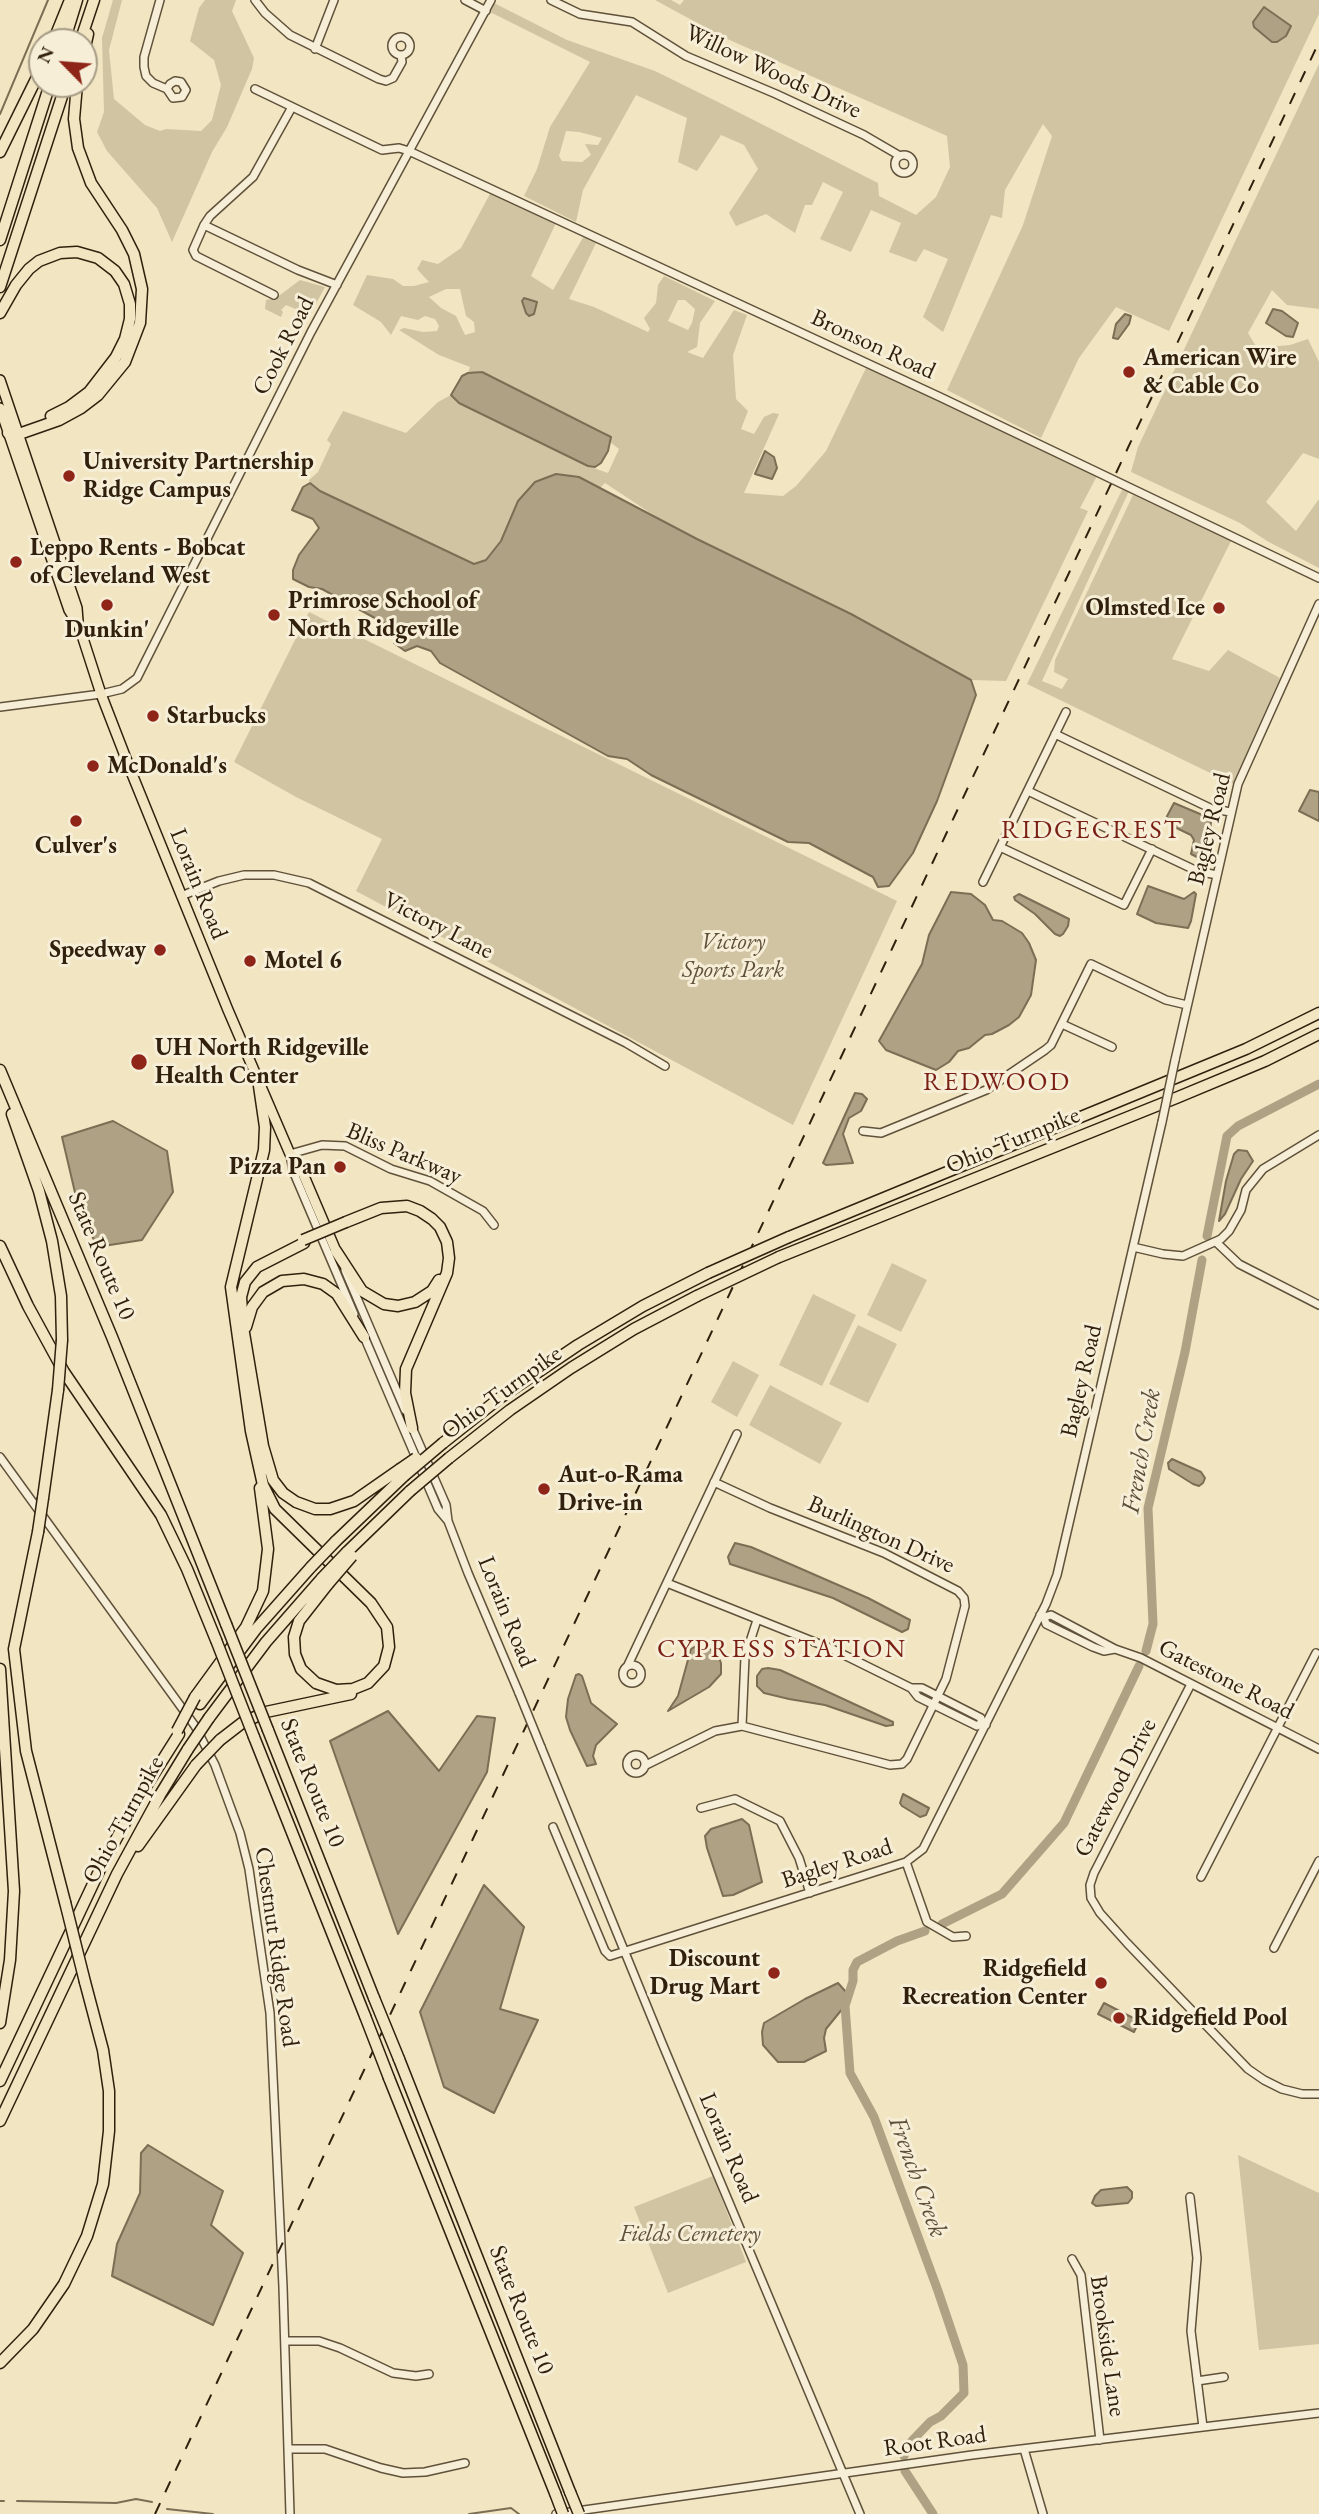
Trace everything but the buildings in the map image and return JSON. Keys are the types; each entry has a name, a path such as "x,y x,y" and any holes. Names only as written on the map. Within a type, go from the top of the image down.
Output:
{"highway":[{"path":"59,28 70,0"},
{"path":"68,28 77,0"},
{"path":"84,28 94,0"},
{"path":"86,23 87,28"},
{"path":"0,152 28,95"},
{"path":"0,240 46,98"},
{"path":"0,287 61,98"},
{"path":"14,431 67,416 98,395 113,380 125,362 139,323 142,289 134,254 122,230 91,183 78,148 74,119 75,98"},
{"path":"0,313 29,269 49,256 65,252 88,254 107,264 122,280 130,304 130,324 125,339 113,362 97,383 63,411 14,431"},
{"name":"Ohio Turnpike","path":"0,2081 94,1882 198,1701 311,1567 402,1473 516,1386 578,1345 643,1306 708,1273 789,1237 1209,1065 1319,1013"},
{"name":"Ohio Turnpike","path":"0,2121 117,1874 188,1749 266,1642 371,1535 387,1512 410,1490 495,1421 571,1368 696,1296 779,1257 1265,1061 1319,1034"},
{"name":"State Route 10","path":"0,1070 112,1336 579,2514"},
{"path":"0,1079 39,1191 52,1241 61,1296 62,1340 58,1390 38,1532 14,1649 26,1751 103,2050 110,2104 108,2146 100,2197 87,2236 64,2284 33,2329 0,2362"},
{"path":"198,1701 258,1605 264,1585 268,1549 232,1295 232,1278 264,1150 265,1127 258,1079"},
{"path":"236,1321 237,1291 246,1271 264,1257 382,1208 407,1206 420,1210 432,1219 447,1242 449,1258 447,1273 406,1369 405,1393 412,1428"},
{"path":"336,1251 362,1291 387,1305 402,1306 419,1300 432,1291 441,1276 445,1258 442,1243 434,1228 421,1216 407,1211 391,1210 346,1223"},
{"path":"117,1874 196,1765 220,1740 242,1723 266,1712 365,1689 382,1676 393,1652 393,1631 382,1609 294,1524 274,1500 265,1478 263,1446 241,1307 245,1282 261,1263 303,1241"},
{"name":"State Route 10","path":"0,1246 32,1314 64,1372 161,1515 187,1569 563,2514"},
{"path":"247,1349 247,1323 254,1303 267,1289 292,1279 314,1281 334,1292 364,1338"},
{"path":"263,1446 271,1475 279,1488 296,1502 315,1509 330,1509 348,1504 402,1473"},
{"path":"256,1456 267,1495 279,1515 366,1598 385,1622 390,1642 386,1661 372,1680 353,1689 336,1690 316,1684 301,1669 295,1654 294,1637 299,1621 325,1581"},
{"path":"0,1669 14,1884 10,1960 0,2023"}],"main road":[{"name":"Lorain Road","path":"0,380 69,610 79,626 101,694 258,1079 290,1154 301,1168 336,1251"},
{"name":"Lorain Road","path":"0,408 14,431"}],"street":[{"path":"160,0 144,57 144,67 146,76 152,83 167,89"},
{"path":"255,0 265,13 290,35 386,81 397,73 401,55"},
{"path":"315,49 334,0"},
{"path":"465,0 485,11"},
{"name":"Cook Road","path":"0,706 101,694 128,686 140,673 337,285 491,0"},
{"name":"Willow Woods Drive","path":"551,0 580,14 632,22 686,56 864,135 900,156"},
{"name":"Bronson Road","path":"255,89 382,150 409,150 940,397 1319,578"},
{"path":"274,295 196,256 194,250 204,225 218,208 253,177 292,107"},
{"path":"204,225 298,270 337,285"},
{"name":"Bagley Road","path":"626,1951 906,1863 920,1853 928,1842 983,1724 1042,1616 1060,1564 1237,785 1319,604"},
{"path":"983,883 1066,712"},
{"path":"1055,734 1212,808 1231,812"},
{"path":"1028,791 1197,871 1217,875"},
{"path":"1000,848 1124,905 1152,849"},
{"name":"Victory Lane","path":"181,895 244,875 274,875 309,883 626,1043 666,1066"},
{"path":"863,1131 881,1133 986,1090 1051,1045 1091,964 1166,1000 1187,1005"},
{"path":"1062,1024 1112,1047"},
{"path":"1133,1247 1183,1256 1216,1242 1229,1231 1241,1210 1246,1190 1263,1169 1319,1135"},
{"name":"Bliss Parkway","path":"290,1154 327,1144 345,1146 391,1169 430,1181 483,1211 494,1225"},
{"name":"Lorain Road","path":"290,1154 293,1171 364,1338 438,1509 448,1521"},
{"path":"1216,1242 1239,1264 1319,1304"},
{"name":"Lorain Road","path":"336,1251 446,1505 448,1521 860,2514"},
{"path":"396,1412 404,1408"},
{"path":"628,1665 737,1434"},
{"name":"Chestnut Ridge Road","path":"0,1457 195,1726 215,1765 237,1825 249,1869 270,2013 290,2514"},
{"name":"Burlington Drive","path":"714,1482 770,1508 884,1553 961,1593 965,1606 947,1675 938,1696 907,1759 896,1766 741,1726"},
{"path":"667,1583 832,1649 911,1688 922,1688 981,1718 983,1724 977,1726 916,1696 911,1688"},
{"name":"Gatestone Road","path":"1042,1616 1051,1615 1115,1649 1141,1658 1319,1749"},
{"path":"646,1765 715,1731 741,1726 745,1657 757,1620"},
{"path":"1201,1877 1316,1653"},
{"name":"Gatewood Drive","path":"1191,1684 1094,1873 1090,1885 1091,1898 1100,1913 1127,1943 1248,2069 1282,2089 1303,2094 1319,2094"},
{"path":"701,1808 735,1799 780,1821 799,1858 810,1893"},
{"path":"553,1827 606,1953 611,1956 626,1951"},
{"path":"1274,1948 1319,1861"},
{"path":"906,1863 927,1922 953,1937 966,1936"},
{"path":"1190,2197 1197,2258 1191,2318 1203,2427"},
{"name":"Brookside Lane","path":"1072,2259 1081,2275 1100,2440"},
{"path":"285,2341 319,2341 393,2373 416,2376 429,2374"},
{"path":"1197,2381 1224,2377"},
{"name":"Root Road","path":"556,2514 1024,2449 1319,2413"},
{"path":"288,2449 326,2449 403,2473 425,2472 465,2463"},
{"path":"1024,2449 1043,2514"}],"green space":[{"path":"113,0 122,0 109,50 114,99 145,125 160,131 201,131 212,120 221,85 214,60 190,41 199,8 205,0 236,0 232,11 254,58 252,69 227,127 212,152 172,242 157,208 107,151 97,132 104,112 102,38"},
{"path":"655,0 671,0 680,5 684,0 1319,0 1319,14 1169,331 1116,307 1079,358 1041,438 947,390 1023,225 1052,136 1043,124 1005,190 1002,218 991,215 943,332 923,317 948,259 924,249 916,262 889,252 901,223 871,210 851,252 820,239 843,192 823,182 812,205 805,205 795,233 766,214 736,226 729,213 758,169 744,145 721,135 697,171 678,162 687,118 636,95 583,190 576,222 524,196 537,169 550,127 590,62 490,12 494,3 567,40 655,71 720,103 878,183 879,196 916,215 936,197 950,167 947,136 725,38","holes":["566,131 602,138 598,145 585,144 591,155 582,162 562,161 559,156"]},
{"path":"1319,64 1319,309 1287,305 1272,290 1248,333 1257,348 1290,345 1308,339 1319,362 1319,459 1303,453 1266,502 1296,531 1319,499 1319,568 1267,541 1240,523 1131,472 1138,447"},
{"path":"491,192 556,223 531,276 553,290 585,234 597,241 569,299 594,307 648,332 650,329 644,318 656,303 658,285 664,276 715,301 700,323 697,347 687,352 703,358 734,310 747,315 733,355 736,399 748,411 741,429 754,434 764,417 773,413 779,414 744,493 783,496 796,486 826,451 867,366 1097,476 1080,508 1088,511 1006,681 971,680 664,522 605,483 600,488 579,477 518,501 501,540 486,560 474,564 320,491 309,480 318,472 331,444 327,440 343,411 406,433 438,402 451,395 459,403 588,466 608,473 619,449 610,442 610,437 604,432 482,372 468,373 470,367 439,355 399,330 404,328 423,332 437,331 439,326 435,319 425,316 418,320 401,316 391,335 381,322 353,305 367,275 393,279 403,286 429,282 417,269 422,260 438,264 461,248","holes":["446,289 460,289 466,316 474,322 475,332 465,335 456,316 429,297","678,300 685,300 695,309 688,330 668,321"]},
{"path":"300,280 325,287 310,315 286,305 281,310 281,317 265,309 266,300 276,298"},
{"path":"1122,490 1129,491 1042,681 1062,689 1068,679 1054,672 1055,660 1133,495 1231,541 1172,659 1209,671 1228,650 1280,678 1233,784 1027,684"},
{"name":"Victory Sports Park","path":"309,612 897,901 793,1125 356,891 382,839 296,797 234,762"},
{"path":"892,1263 927,1280 901,1332 867,1315"},
{"path":"813,1294 856,1315 822,1386 779,1365"},
{"path":"858,1325 897,1344 868,1403 829,1384"},
{"path":"733,1361 759,1375 737,1417 711,1402"},
{"path":"770,1385 842,1423 820,1464 749,1425"},
{"path":"1238,2155 1319,2193 1319,2344 1259,2350"},
{"name":"Fields Cemetery","path":"713,2176 746,2262 668,2293 634,2207"}],"shaded area":[{"path":"1264,7 1291,26 1286,36 1277,42 1272,42 1254,27 1253,22"},
{"path":"524,298 537,302 534,314 529,316 526,313 522,301"},
{"path":"1273,309 1282,311 1298,323 1293,337 1286,336 1266,323"},
{"path":"1125,314 1131,316 1129,324 1118,339 1113,338 1116,324"},
{"path":"482,372 611,437 608,451 601,463 595,467 588,466 459,403 451,395 462,376"},
{"path":"765,451 774,457 777,468 772,479 755,474"},
{"path":"556,474 579,477 697,539 851,614 971,680 976,695 937,801 913,853 889,886 878,887 873,877 809,843 788,842 651,775 627,759 608,756 440,663 431,651 417,646 405,651 394,643 396,634 393,628 322,589 309,587 293,579 293,570 299,555 319,528 313,519 292,510 303,487 310,483 320,491 474,564 486,560 501,541 518,501 535,482"},
{"path":"1310,790 1319,792 1319,821 1299,811"},
{"path":"1174,803 1211,822 1209,840 1201,859 1191,854 1194,840 1191,835 1164,822"},
{"path":"1148,886 1184,899 1194,892 1196,894 1188,928 1156,923 1137,914"},
{"path":"951,892 971,894 985,905 993,920 1002,921 1022,933 1036,960 1031,995 1019,1017 992,1034 985,1035 969,1048 958,1051 949,1062 936,1070 886,1050 879,1041 922,964 929,935"},
{"path":"1019,894 1069,919 1063,934 1055,934 1035,914 1015,900 1014,897"},
{"path":"855,1093 862,1094 867,1099 861,1111 849,1118 843,1134 853,1163 826,1165 823,1163"},
{"path":"113,1121 167,1151 173,1192 142,1240 97,1247 77,1201 62,1137"},
{"path":"1238,1150 1247,1151 1253,1161 1219,1221 1226,1181 1234,1154"},
{"path":"1172,1459 1201,1472 1205,1478 1203,1483 1199,1486 1193,1484 1169,1469 1168,1463"},
{"path":"735,1543 751,1547 868,1598 910,1620 908,1629 902,1632 833,1598 730,1564 728,1557"},
{"path":"696,1646 717,1653 721,1674 709,1687 668,1711 678,1696 691,1649"},
{"path":"762,1669 780,1670 813,1685 893,1722 893,1725 886,1726 825,1705 764,1693 757,1686 757,1676"},
{"path":"579,1674 591,1703 617,1724 596,1745 593,1756 596,1764 587,1766 566,1717 568,1699 576,1675"},
{"path":"388,1711 439,1771 477,1716 495,1718 487,1772 398,1934 330,1741"},
{"path":"903,1794 929,1808 926,1815 920,1817 902,1806 900,1803"},
{"path":"742,1819 749,1825 762,1882 733,1895 723,1896 705,1836 711,1829"},
{"path":"484,1885 524,1927 500,2009 538,2020 494,2113 444,2087 420,2012"},
{"path":"838,1983 846,1992 843,2008 826,2029 826,2051 804,2062 778,2062 763,2045 764,2023"},
{"name":"Ridgefield Pool","path":"1104,2003 1139,2021 1134,2032 1098,2014"},
{"path":"148,2145 223,2191 211,2225 243,2253 213,2325 112,2276 117,2244 140,2193 141,2153"},
{"path":"1127,2187 1132,2192 1128,2203 1096,2206 1092,2203 1101,2190"}],"waterway":[{"name":"French Creek","path":"0,114 48,0"},
{"name":"French Creek","path":"1207,1236 1227,1136 1238,1126 1319,1084"},
{"name":"French Creek","path":"1146,1651 1153,1624 1148,1508 1185,1352 1202,1260"},
{"name":"French Creek","path":"942,1924 1002,1894 1064,1823 1139,1666"},
{"name":"French Creek","path":"904,2456 906,2447 964,2393 963,2365 874,2117 850,2073 845,2006 857,1962 897,1941 925,1931"},
{"name":"French Creek","path":"905,2471 933,2514"},
{"name":"French Creek","path":"17,2501 116,2503 136,2499 152,2502"},
{"name":"French Creek","path":"469,2514 511,2508 519,2514"},
{"name":"French Creek","path":"167,2509 213,2514"}],"railway":[{"path":"155,2514 1319,42"}],"place":[{"name":"American Wire & Cable Co","path":"1129,372"},
{"name":"University Partnership Ridge Campus","path":"69,476"},
{"name":"Leppo Rents - Bobcat of Cleveland West","path":"16,562"},
{"name":"Dunkin'","path":"107,605"},
{"name":"Olmsted Ice","path":"1219,608"},
{"name":"Primrose School of North Ridgeville","path":"274,615"},
{"name":"Starbucks","path":"153,716"},
{"name":"McDonald's","path":"93,766"},
{"name":"Culver's","path":"76,821"},
{"name":"Speedway","path":"160,950"},
{"name":"Motel 6","path":"250,961"},
{"name":"UH North Ridgeville Health Center","path":"139,1062"},
{"name":"Pizza Pan","path":"340,1167"},
{"name":"Aut-o-Rama Drive-in","path":"544,1489"},
{"name":"Discount Drug Mart","path":"774,1973"},
{"name":"Ridgefield Recreation Center","path":"1101,1983"},
{"name":"Ridgefield Pool","path":"1119,2018"}],"district":[{"name":"RIDGECREST","path":"1092,831"},
{"name":"REDWOOD","path":"997,1083"},
{"name":"CYPRESS STATION","path":"782,1650"}]}
